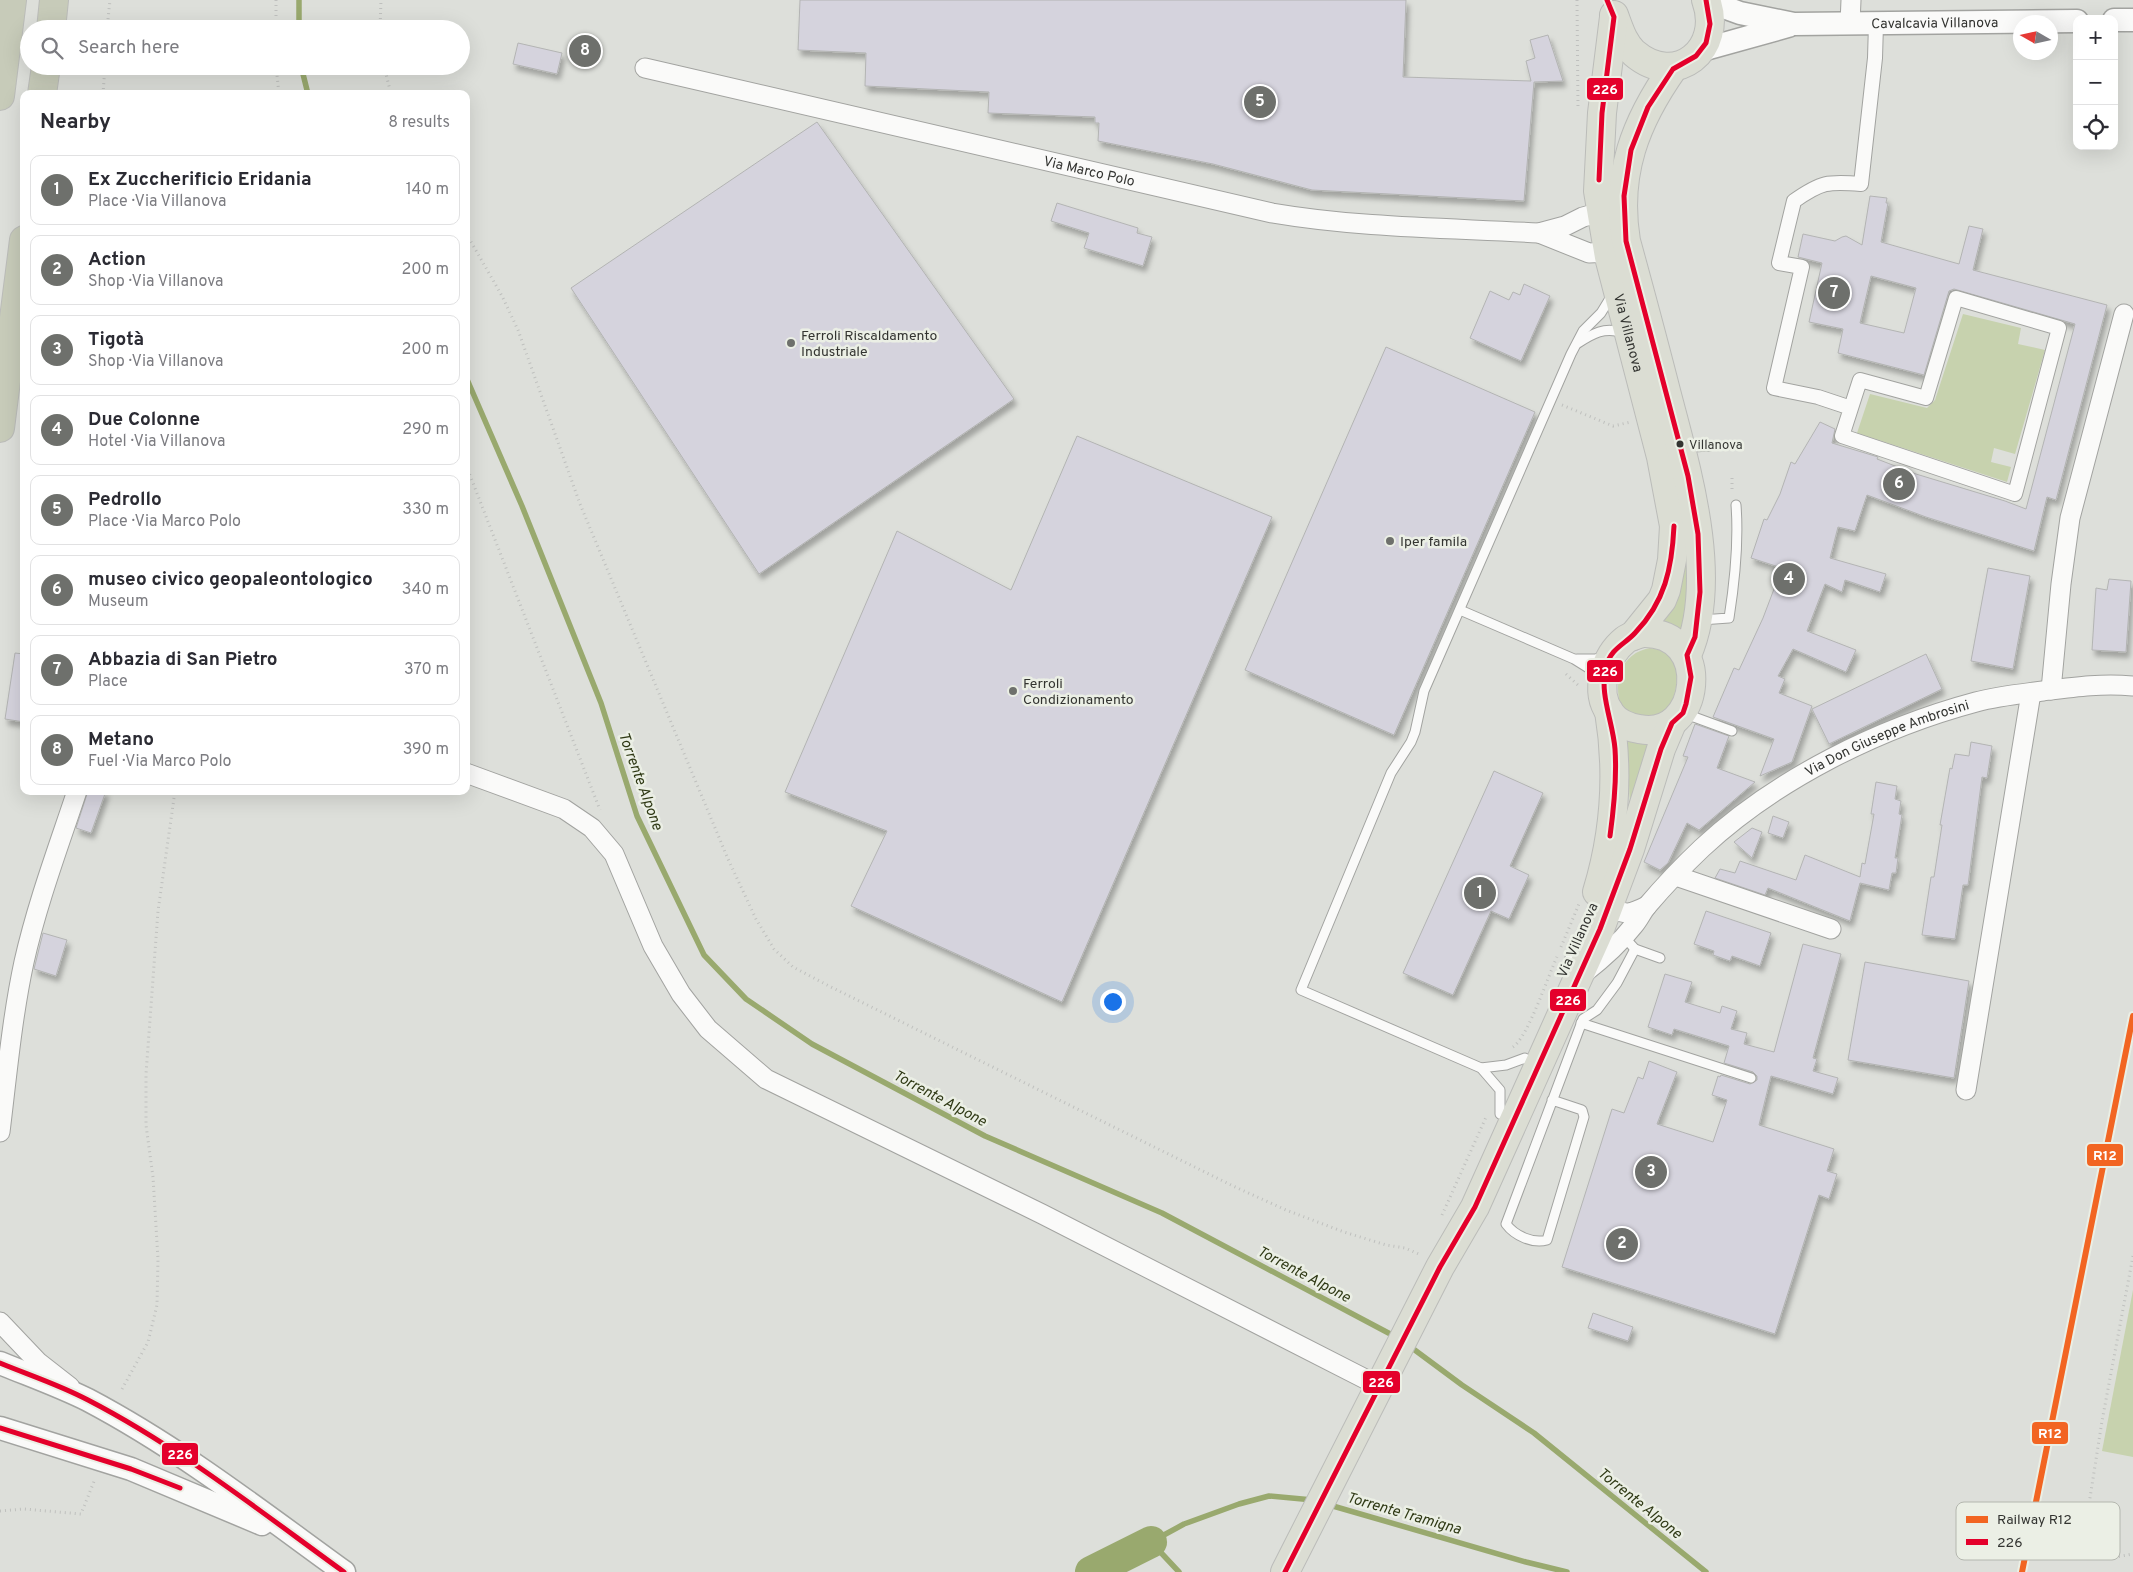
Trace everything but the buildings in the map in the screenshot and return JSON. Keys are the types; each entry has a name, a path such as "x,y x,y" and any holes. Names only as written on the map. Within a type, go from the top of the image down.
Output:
{"highway":[{"path":"0,96 12,0"},
{"path":"51,20 54,0"},
{"path":"43,90 45,75"},
{"path":"0,428 20,271"}],"main road":[{"path":"1611,8 1623,38 1634,53 1661,66 1674,68 1689,62 1702,50 1708,36 1710,22 1707,0"},
{"name":"Via Villanova","path":"1611,8 1599,171 1601,212 1616,283 1661,457 1674,526 1672,560 1666,590 1657,606 1633,636"},
{"name":"Via Villanova","path":"1674,68 1651,101 1632,145 1623,193 1623,209 1626,241 1681,451 1698,534 1700,592 1698,620 1695,637 1687,655"},
{"path":"1649,633 1669,638 1680,646 1687,655 1690,677 1686,704 1677,718 1654,731 1631,728 1618,721 1594,689 1612,654 1626,639 1633,636 1649,633"},
{"name":"Via Villanova","path":"1291,1564 1330,1480 1435,1277 1475,1207 1575,1016 1574,967 1605,867 1613,813 1615,748 1609,711"},
{"name":"Via Villanova","path":"1435,1277 1460,1201 1517,1054 1574,967 1608,907 1630,848 1661,749 1677,718"}],"street":[{"name":"Cavalcavia Villanova","path":"1707,0 1740,13 1794,24 2073,21"},
{"path":"1850,24 1851,0"},
{"path":"2118,20 2133,20"},
{"name":"Cavalcavia Villanova","path":"1702,50 1794,24"},
{"path":"1851,408 1818,397 1774,388 1802,267 1779,262 1794,201 1815,186 1834,182 1861,184 1875,58 1876,24"},
{"name":"Via Marco Polo","path":"645,68 1272,213 1338,222 1539,232 1565,226 1583,216 1601,212"},
{"name":"Via Marco Polo","path":"1539,232 1589,253 1609,252"},
{"path":"1956,298 2059,328 2015,494 1842,436 1851,408 1860,380 1926,398 1956,298"},
{"path":"2051,690 2061,584 2070,518 2124,314"},
{"name":"Via Don Giuseppe Ambrosini","path":"1574,967 1629,943 1647,906 1700,849 1732,822 1795,778 1840,754 1926,717 1977,702 2010,695 2103,684 2133,686"},
{"path":"1966,1090 2031,693"},
{"path":"470,774 564,809 592,828 614,854 653,946 681,994 708,1028 766,1079 1042,1214 1379,1386"},
{"path":"0,1132 12,1026 24,961 76,795"},
{"path":"1676,876 1831,928"},
{"name":"Via Don Giuseppe Ambrosini","path":"1608,907 1624,914 1632,913 1647,906"},
{"path":"0,1322 38,1362 86,1400"},
{"path":"0,1363 86,1400 148,1435 240,1497 344,1572"},
{"path":"0,1428 131,1469 297,1538"}],"lane":[{"path":"1495,1112 1500,1090 1481,1068 1300,990 1391,773 1411,742 1419,720 1424,691 1575,344 1583,331 1608,304 1616,283"},
{"path":"1575,344 1598,331 1614,330 1630,337"},
{"path":"1681,451 1693,447 1710,446"},
{"path":"1698,620 1729,618 1738,546 1736,505"},
{"path":"1460,610 1574,659 1590,669 1594,689"},
{"path":"1574,659 1595,659 1612,654"},
{"path":"1677,718 1732,730"},
{"path":"1575,1016 1597,1010 1617,983 1629,943 1660,958"},
{"path":"1575,1016 1751,1078"},
{"path":"1552,1100 1582,1110 1584,1116 1547,1240 1539,1242 1513,1232 1506,1224 1552,1100 1575,1016"},
{"path":"1481,1068 1506,1065 1517,1054"}],"path":[{"path":"109,20 110,0"},
{"path":"276,0 276,20"},
{"path":"380,20 381,0"},
{"path":"1577,0 1578,112"},
{"path":"102,90 103,75"},
{"path":"277,75 279,90"},
{"path":"386,75 389,90"},
{"path":"470,240 502,296 518,330 580,504 613,584 728,859 756,919 774,949 793,967 829,986 1232,1186 1286,1210 1344,1232 1386,1245 1405,1248 1424,1256 1435,1277"},
{"path":"1560,410 1562,405 1613,426"},
{"path":"1633,421 1635,429"},
{"path":"470,475 602,819"},
{"path":"1566,674 1594,689"},
{"path":"122,1389 148,1342 157,1305 158,1258 153,1177 146,1125 146,1074 158,911 174,795"},
{"path":"1517,1054 1518,1044 1531,1018 1580,902"},
{"path":"1440,1220 1495,1112"},
{"path":"2089,1502 2102,1421 2133,1256"},
{"path":"0,1511 24,1509 81,1514 96,1476"},
{"path":"2120,1556 2133,1554"}],"green space":[{"path":"1963,314 2021,328 2018,344 2045,350 2015,454 1994,448 1991,462 2011,467 2007,482 1857,433 1870,394 1927,408 1935,400"},
{"path":"1687,553 1688,578 1684,634 1660,622"},
{"path":"1650,648 1665,651 1674,662 1677,676 1676,687 1669,707 1663,713 1648,718 1630,713 1621,707 1618,688 1619,678 1626,662 1640,651"},
{"path":"1627,741 1634,743 1649,742 1630,807"},
{"path":"2133,1290 2133,1457 2102,1451"}],"waterway":[{"name":"Torrente Alpone","path":"299,0 299,20"},
{"name":"Torrente Alpone","path":"303,75 307,90"},
{"name":"Torrente Alpone","path":"470,386 522,506 601,703 637,816 704,955 746,999 812,1044 985,1136 1162,1213 1396,1337"},
{"name":"Torrente Alpone","path":"1408,1345 1462,1385 1534,1433 1706,1572"},
{"name":"Torrente Tramigna","path":"1179,1572 1151,1542 1184,1524 1239,1504 1269,1496 1313,1500"},
{"name":"Torrente Tramigna","path":"1326,1504 1526,1562 1567,1572"},
{"path":"1091,1572 1151,1542"}],"rail line":[{"name":"R12","path":"2036,1502 2133,1016"},
{"name":"R12","path":"2022,1572 2024,1560"}],"transit line":[{"name":"226","path":"1599,180 1602,113 1614,17 1607,0"},
{"name":"226","path":"1285,1572 1440,1267 1475,1207 1600,929 1630,849 1661,749 1672,723 1683,713 1686,704 1691,677 1687,655 1695,637 1700,592 1698,534 1688,476 1626,241 1624,196 1631,150 1648,107 1673,69 1696,56 1706,43 1710,24 1706,0"},
{"name":"226","path":"1610,836 1615,792 1616,760 1614,739 1605,698 1604,677 1606,667 1614,651 1631,637 1645,621 1660,597 1669,570 1674,526"},
{"name":"226","path":"0,1363 77,1395 122,1418 155,1438 219,1481 344,1572"},
{"name":"226","path":"0,1428 131,1469 180,1488"}],"place":[{"name":"Metano","path":"585,51"},
{"name":"Pedrollo","path":"1260,102"},
{"name":"Abbazia di San Pietro","path":"1834,293"},
{"name":"Ferroli Riscaldamento Industriale","path":"791,343"},
{"name":"Villanova","path":"1680,444"},
{"name":"museo civico geopaleontologico","path":"1899,484"},
{"name":"Iper famila","path":"1390,541"},
{"name":"Due Colonne","path":"1789,579"},
{"name":"Ferroli Condizionamento","path":"1013,691"},
{"name":"Ex Zuccherificio Eridania","path":"1480,893"},
{"name":"Tigotà","path":"1651,1172"},
{"name":"Action","path":"1622,1244"}]}
